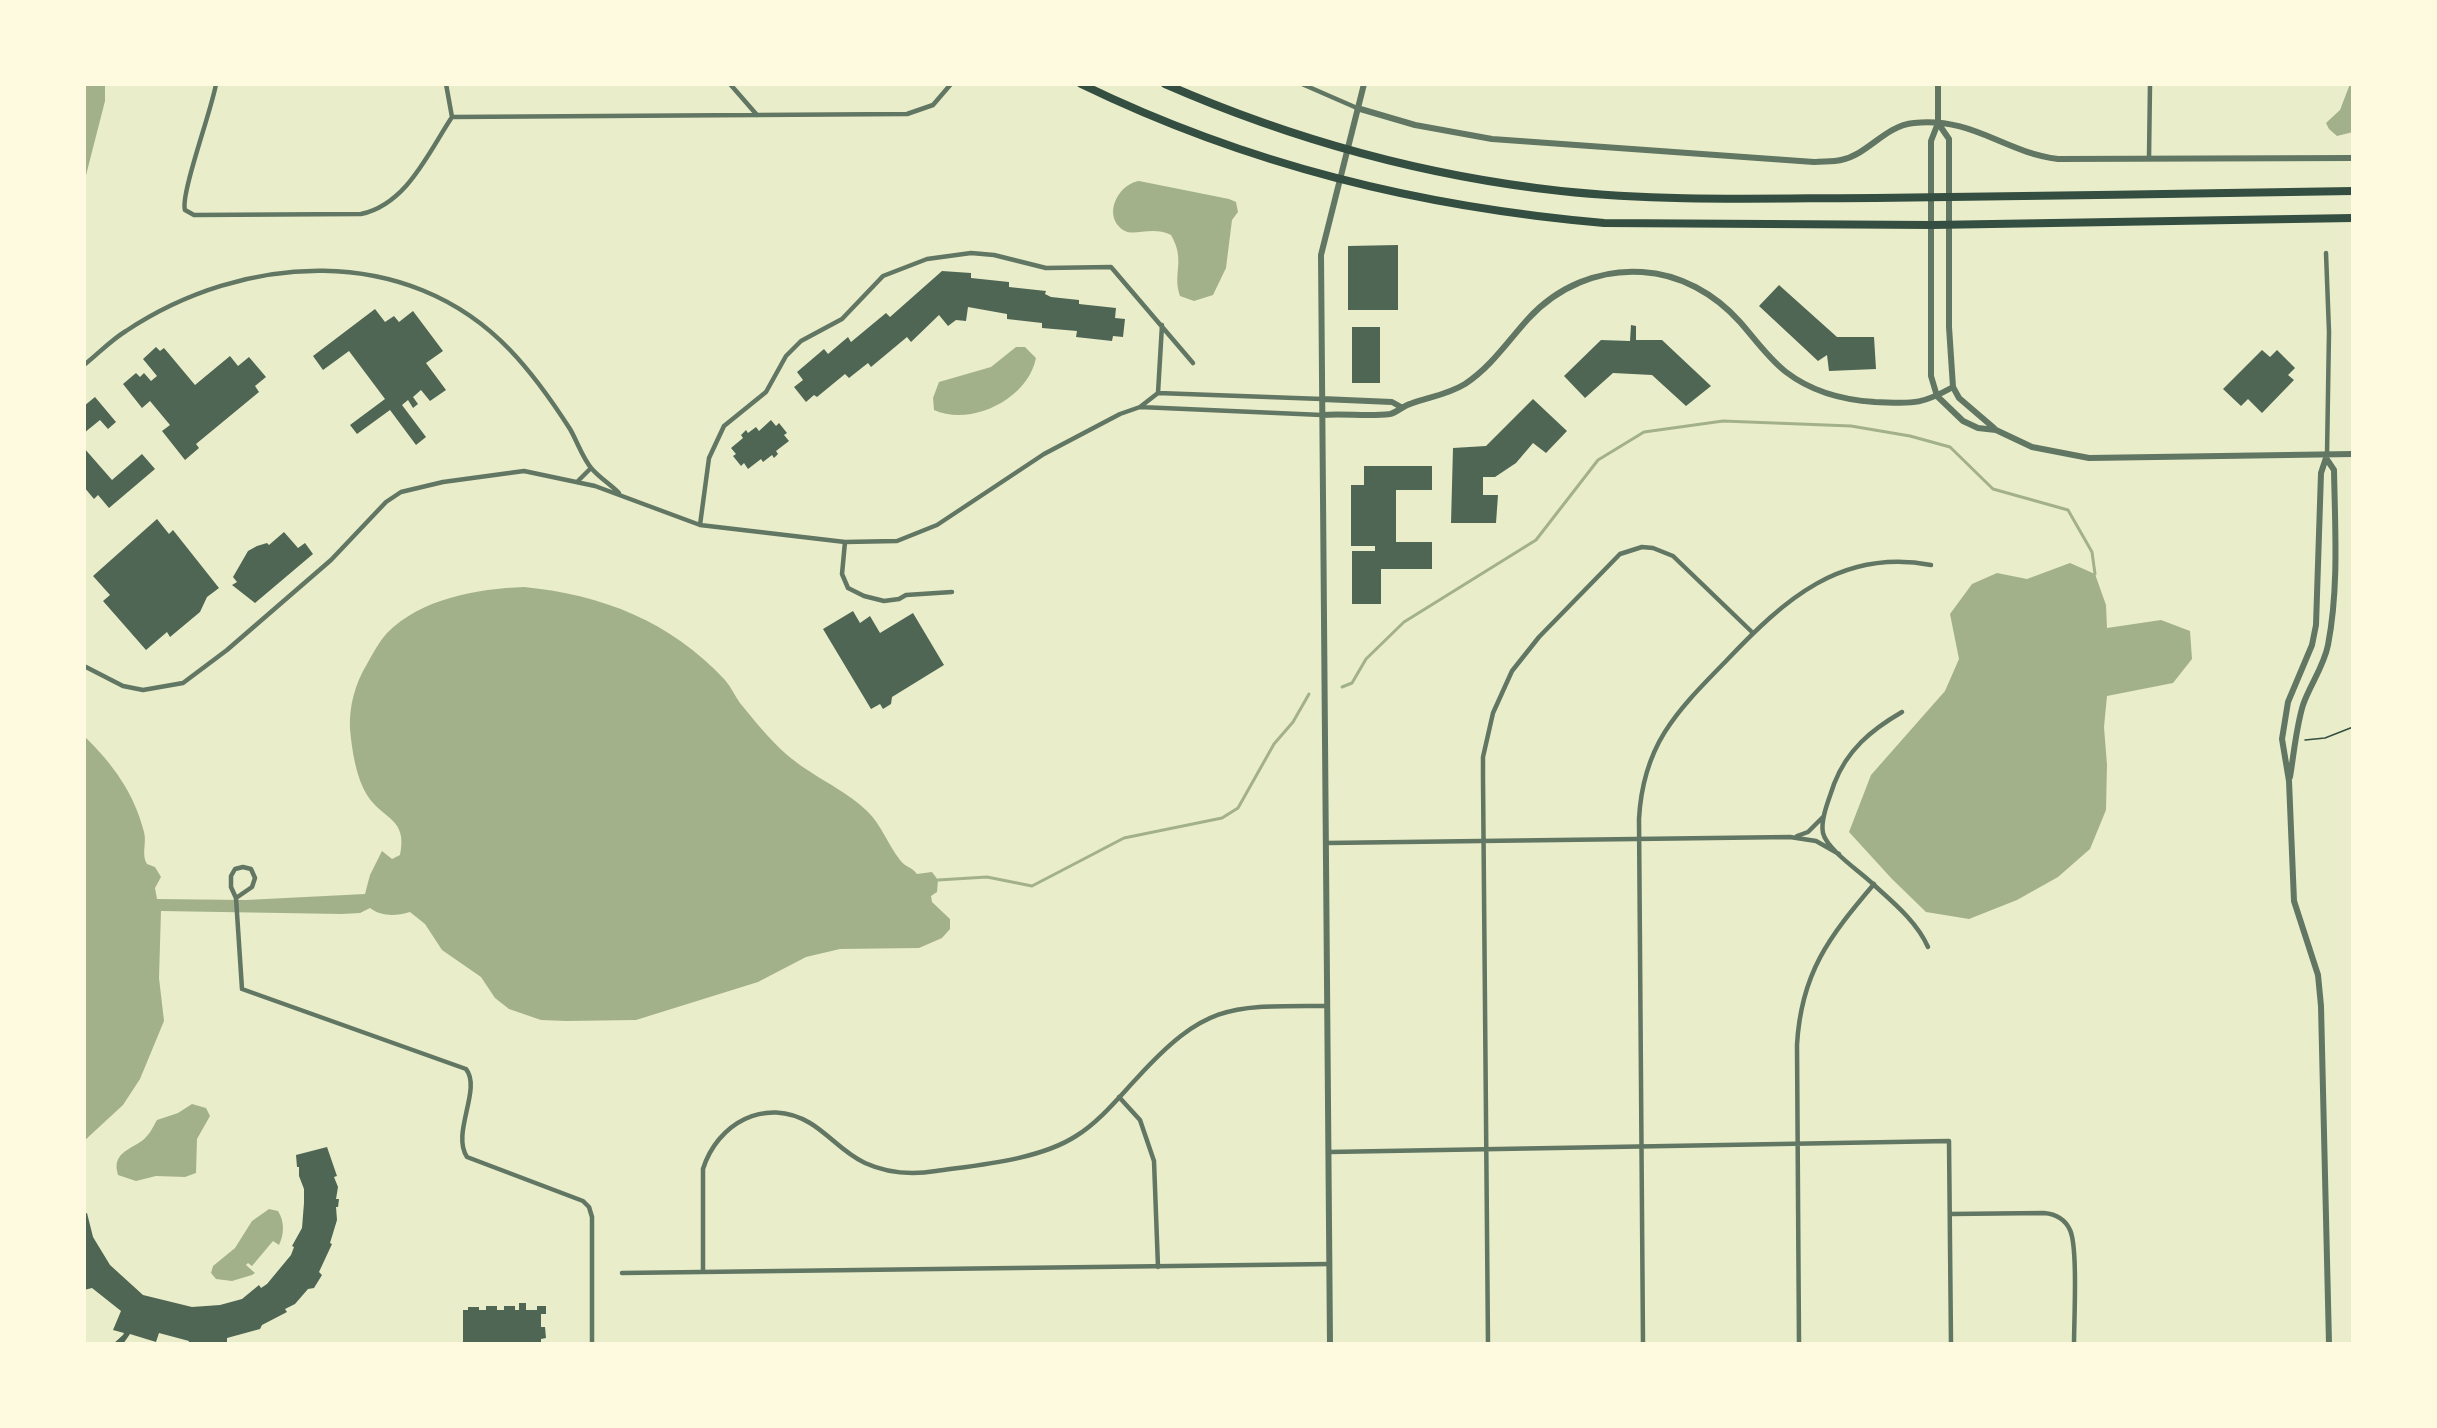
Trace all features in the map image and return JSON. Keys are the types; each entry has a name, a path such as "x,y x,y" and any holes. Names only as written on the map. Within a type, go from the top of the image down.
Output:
{"highway":[{"path":"1081,84 1200,135 1339,181 1450,204 1604,223 1932,225 2353,218"},
{"path":"1165,84 1240,115 1347,150 1471,178 1562,191 1677,198 1949,197 2353,191"}],"street":[{"path":"216,84 207,124 183,197 185,210 194,215 361,214 382,207 405,188 452,117 446,84"},
{"path":"730,84 758,115"},
{"path":"452,117 916,112 940,100 951,84"},
{"path":"1302,84 1357,108 1415,125 1492,139 1814,162 1842,160 1900,125 1938,123 1961,124 2032,156 2058,159 2353,158"},
{"path":"1330,1344 1321,255 1364,84"},
{"path":"1938,84 1938,123 1931,141 1931,376 1937,396 1963,421 1978,428 1996,430"},
{"path":"2149,158 2150,84"},
{"path":"1938,123 1949,139 1949,327 1953,387 1959,398 1996,430 2032,447 2089,458 2353,454"},
{"path":"700,525 709,458 724,426 766,392 786,356 801,341 842,319 883,276 927,259 971,253 994,255 1046,268 1111,267 1193,363"},
{"path":"2326,253 2329,332 2327,456 2321,473 2316,625 2312,645 2292,690 2284,726 2283,751 2289,781 2294,901 2318,975 2322,1006 2329,1344"},
{"path":"84,366 125,331 164,309 205,291 254,276 315,269 379,277 420,290 467,313 509,348 554,404 591,468 621,495"},
{"path":"1140,407 1322,415 1392,414 1401,407 1443,395 1465,384 1493,359 1538,309 1563,291 1586,280 1623,272 1661,274 1688,283 1713,297 1785,372 1818,391 1854,401 1918,404 1953,387"},
{"path":"1158,393 1162,325"},
{"path":"84,666 123,686 143,690 183,683 228,648 331,560 386,502 401,492 443,482 524,471 578,481 700,525 845,542 897,542 937,525 1044,454 1120,414 1140,407 1158,393 1392,402 1401,407"},
{"path":"2289,781 2297,726 2307,695 2328,648 2332,614 2335,571 2334,470 2327,456"},
{"path":"578,481 591,468"},
{"path":"845,542 842,574 848,588 864,596 884,602 906,595 952,592"},
{"path":"1488,1344 1484,757 1487,733 1501,693 1532,645 1620,554 1642,547 1653,548 1673,556 1753,633"},
{"path":"1643,1344 1639,839 1642,786 1659,739 1685,703 1753,633 1798,593 1843,571 1892,561 1907,560 1931,565"},
{"path":"1902,712 1869,733 1856,745 1839,773 1822,828 1824,837 1839,854 1874,884 1921,932 1928,947"},
{"path":"1326,843 1790,837 1802,835 1816,826 1827,809"},
{"path":"1790,837 1816,841 1839,854"},
{"path":"236,898 252,887 255,878 250,869 238,867 232,872 231,887 236,898 242,989 466,1069 470,1082 462,1143 467,1157 583,1201 591,1210 592,1344"},
{"path":"1799,1344 1798,1022 1806,984 1826,943 1874,884"},
{"path":"703,1271 703,1169 707,1156 721,1135 743,1119 771,1112 797,1117 811,1123 848,1154 866,1163 899,1172 918,1173 1027,1155 1059,1145 1091,1125 1177,1036 1209,1017 1247,1007 1327,1006"},
{"path":"1119,1097 1140,1120 1154,1161 1158,1267"},
{"path":"1329,1152 1640,1145 1949,1142 1951,1344"},
{"path":"1950,1214 2052,1214 2066,1222 2073,1240 2074,1344"},
{"path":"622,1273 1330,1264"}],"path":[{"path":"2301,740 2325,738 2353,727"}],"shaded area":[{"path":"84,84 105,84 105,101 84,183"},
{"path":"2350,84 2353,84 2353,132 2337,136 2326,123 2340,110"},
{"path":"1139,181 1236,202 1238,212 1232,220 1226,268 1213,295 1194,301 1180,296 1177,280 1178,252 1171,235 1158,231 1129,232 1118,225 1114,218 1115,202 1125,188"},
{"path":"1016,347 1025,347 1036,358 1031,373 1010,397 996,406 964,415 934,410 933,398 939,382 991,367"},
{"path":"2070,563 2095,574 2106,605 2107,628 2161,620 2190,631 2192,659 2173,683 2107,696 2104,727 2107,765 2106,810 2090,849 2058,877 2017,900 1969,919 1926,912 1849,832 1871,775 1945,691 1959,659 1950,614 1972,584 1997,573 2027,579"},
{"path":"524,587 581,597 634,614 682,642 704,659 725,680 740,703 780,748 796,762 848,795 867,811 902,862 917,874 932,872 938,880 937,892 931,896 932,902 950,919 950,929 942,938 919,948 840,949 806,957 758,982 636,1020 566,1021 541,1020 509,1009 495,998 481,977 442,950 425,924 410,912 389,915 370,908 360,913 342,914 161,911 159,978 164,1021 140,1079 123,1105 84,1141 84,736 113,768 134,804 144,832 145,860 147,864 155,867 161,877 155,888 157,899 246,900 365,894 370,875 382,851 392,859 400,855 402,843 397,826 367,795 355,764 350,729 351,712 356,687 363,672 387,633 417,611 469,593"},
{"path":"192,1104 206,1108 210,1116 197,1139 196,1173 185,1177 156,1176 136,1181 118,1175 119,1157 145,1138 157,1120 178,1113"},
{"path":"269,1209 278,1211 282,1220 283,1233 279,1245 273,1241 252,1266 248,1263 246,1265 255,1273 252,1275 232,1281 216,1279 211,1273 213,1266 235,1248 252,1221"}],"building":[{"path":"1398,245 1398,310 1348,310 1348,246"},
{"path":"942,271 971,273 971,278 1009,282 1009,287 1046,291 1045,294 1051,297 1079,300 1079,304 1116,308 1115,318 1125,319 1123,337 1113,336 1112,341 1076,337 1077,331 1042,328 1042,323 1007,319 1007,314 968,307 966,321 956,320 948,326 939,315 911,342 907,337 871,367 868,363 849,378 845,374 817,397 814,395 806,402 794,387 803,380 797,372 824,349 828,354 848,337 851,342 886,313 890,317"},
{"path":"1779,285 1837,337 1874,337 1876,369 1829,371 1827,355 1818,361 1759,306"},
{"path":"375,309 385,322 394,316 399,322 413,311 443,351 426,363 446,390 430,401 421,390 413,397 418,404 413,408 408,400 402,405 426,437 416,445 390,410 357,434 350,425 385,399 349,351 323,370 313,356"},
{"path":"1631,325 1636,326 1636,340 1662,340 1711,386 1686,406 1652,375 1613,373 1585,398 1564,376 1601,340 1630,341"},
{"path":"1352,327 1380,327 1380,383 1352,383"},
{"path":"156,347 160,351 164,348 195,385 230,356 238,366 249,357 266,377 255,386 259,392 196,444 199,448 185,460 162,431 170,425 150,401 142,408 123,384 136,373 140,377 144,373 151,381 157,376 143,359"},
{"path":"2262,350 2270,357 2277,350 2295,368 2288,375 2294,380 2262,413 2248,399 2241,406 2223,389"},
{"path":"95,397 116,422 108,429 100,420 84,433 84,406"},
{"path":"1533,399 1567,431 1546,453 1533,443 1516,463 1495,477 1483,477 1483,495 1498,495 1496,523 1451,523 1453,448 1486,446"},
{"path":"771,420 776,426 779,423 787,433 784,435 789,441 776,451 778,454 774,458 772,455 763,462 761,459 748,469 744,463 741,466 733,456 736,454 731,448 743,438 741,435 746,430 748,433 756,427 759,431"},
{"path":"84,448 112,480 142,454 155,469 109,508 98,495 94,499 84,487"},
{"path":"1364,466 1432,466 1432,490 1396,490 1396,542 1432,542 1432,569 1381,569 1381,604 1352,604 1352,551 1375,551 1375,546 1351,546 1351,485 1364,485"},
{"path":"157,519 169,534 173,530 219,588 207,597 200,612 170,637 167,632 146,650 103,601 110,595 93,576"},
{"path":"284,532 298,548 305,543 313,554 255,603 232,585 237,582 233,577 248,551 267,543 269,545"},
{"path":"853,611 860,623 870,616 880,633 913,613 944,665 892,697 891,704 883,709 880,704 871,709 823,629"},
{"path":"327,1147 337,1176 334,1177 338,1187 336,1199 339,1199 338,1207 336,1207 337,1220 330,1243 332,1244 319,1272 322,1275 314,1288 308,1289 295,1304 285,1309 287,1312 262,1325 260,1329 227,1338 227,1344 188,1344 189,1341 159,1333 156,1342 130,1334 123,1344 113,1344 124,1333 113,1330 121,1311 92,1288 84,1290 84,1214 87,1213 93,1237 110,1265 143,1295 192,1307 220,1305 242,1299 259,1285 261,1288 267,1284 291,1255 294,1247 292,1246 302,1228 304,1189 299,1176 296,1155"},
{"path":"519,1303 526,1303 526,1310 537,1310 537,1306 546,1306 546,1314 541,1314 541,1327 545,1327 546,1338 541,1339 541,1344 463,1343 463,1310 468,1310 468,1307 479,1307 479,1310 486,1310 486,1306 497,1306 497,1310 504,1310 504,1306 515,1306 515,1310 519,1310"}],"waterway":[{"path":"1342,687 1352,683 1366,659 1404,622 1536,540 1598,460 1644,432 1723,421 1851,426 1910,436 1950,447 1993,489 2068,510 2092,552 2095,574"},
{"path":"938,880 987,877 1032,886 1124,838 1222,818 1238,808 1274,744 1293,722 1309,694"}]}
